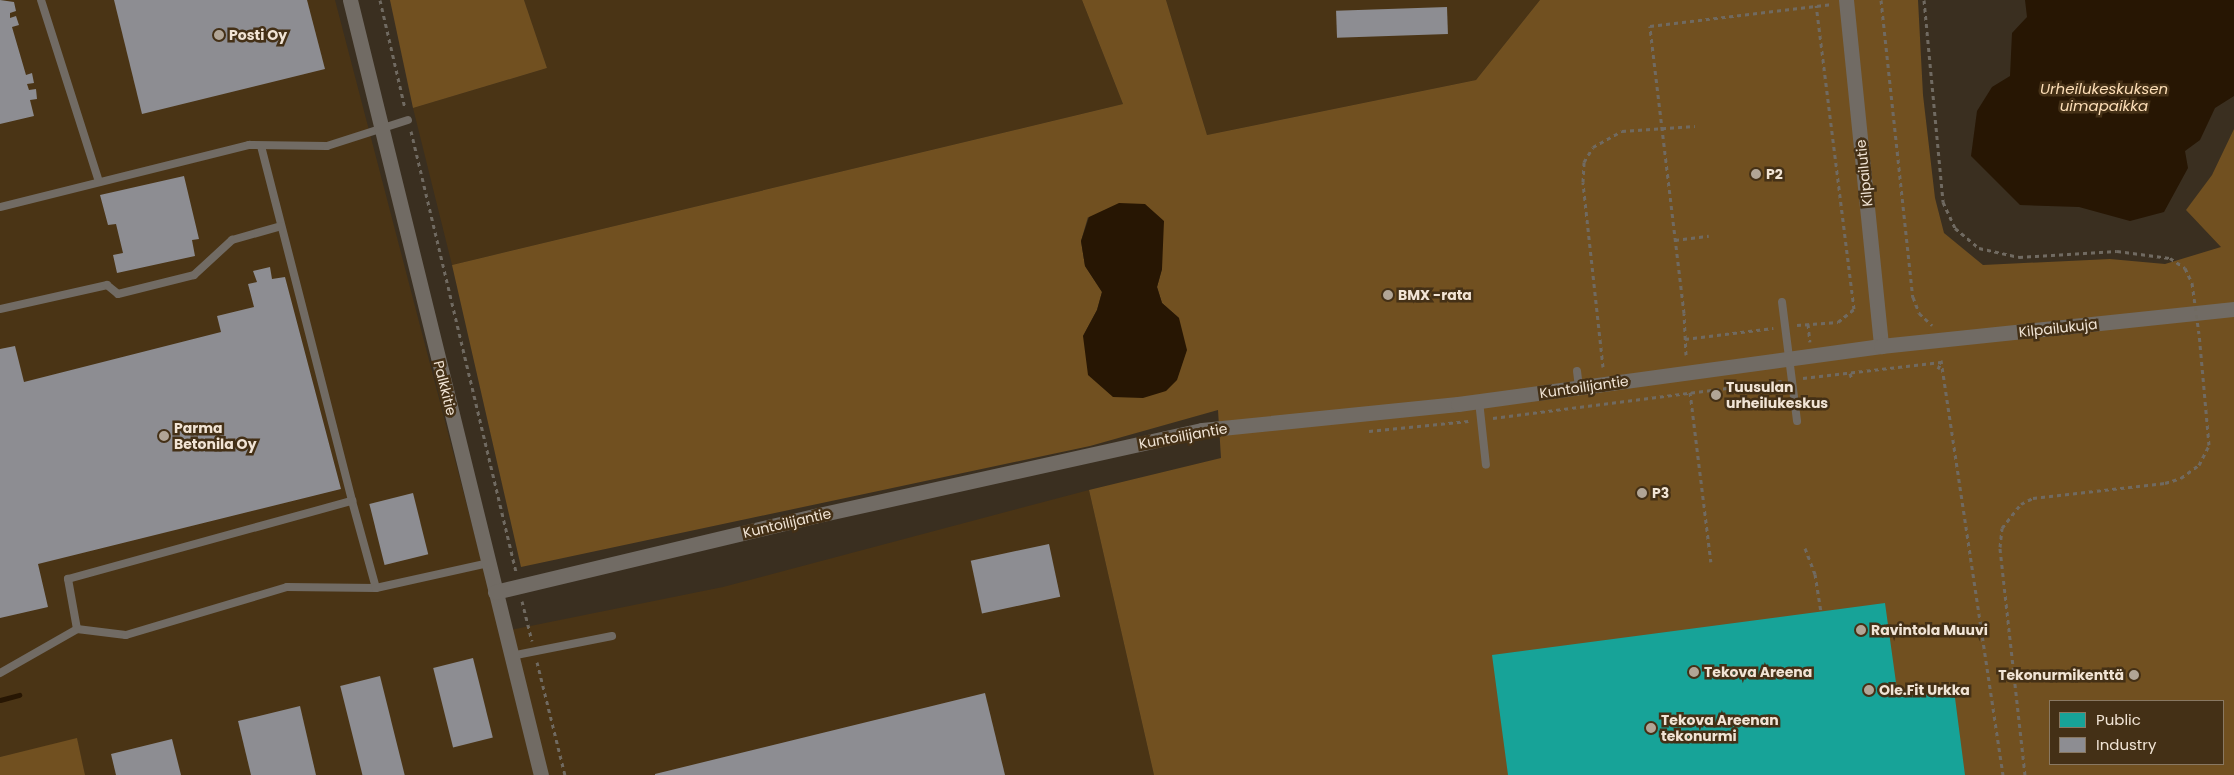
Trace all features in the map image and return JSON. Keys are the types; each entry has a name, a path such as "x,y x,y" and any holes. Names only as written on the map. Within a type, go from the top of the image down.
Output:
{"street":[{"name":"Palkkitie","path":"350,0 541,775"},
{"name":"Kilpailutie","path":"1846,1 1881,346"},
{"name":"Kilpailukuja","path":"1881,346 2234,309"},
{"name":"Kuntoilijantie","path":"496,592 520,592 1202,430 1479,401 1881,346"}],"lane":[{"path":"41,0 99,182"},
{"path":"0,207 249,145 327,146 381,127 408,120"},
{"path":"261,146 376,588"},
{"path":"0,310 107,285 118,294 194,275 232,240 281,226"},
{"path":"1782,302 1790,380 1797,421"},
{"path":"1577,371 1579,388"},
{"path":"1479,401 1486,465"},
{"path":"77,629 68,579 352,501"},
{"path":"0,673 77,629 126,635 287,587 376,588 488,563"},
{"path":"512,656 612,636"}],"path":[{"path":"380,0 534,652 565,775"},
{"path":"1881,0 1912,297 1919,313 1932,325"},
{"path":"1924,0 1943,202 1955,228 1979,248 2019,256 2117,251 2170,258 2185,268 2192,283 2199,334 2209,445 2199,465 2181,478 2166,483 2033,498 2021,504 2002,528 2000,547 2025,775"},
{"path":"1686,355 1675,240 1650,26 1846,1"},
{"path":"1685,339 1784,326 1838,322 1854,310 1816,5"},
{"path":"1603,367 1583,182 1584,162 1594,147 1622,131 1695,126"},
{"path":"1675,240 1709,236"},
{"path":"1938,370 1941,362"},
{"path":"1366,431 1480,420 1941,362"},
{"path":"1941,362 2003,775"},
{"path":"1850,373 1852,380"},
{"path":"1690,393 1711,562"},
{"path":"1805,548 1815,574 1821,612"},
{"path":"520,592 531,596"}],"shaded area":[{"path":"0,0 335,0 500,632 723,587 1089,490 1154,775 85,775 77,739 0,757"},
{"path":"390,0 524,0 547,68 413,108"},
{"path":"524,0 1082,0 1123,104 452,265 413,108 547,68"},
{"name":"Tuusulan urheilukeskus","path":"1082,0 1166,0 1207,135 1476,80 1540,0 1918,0 1923,95 1935,198 1944,233 1983,265 2110,259 2165,264 2221,247 2186,210 2212,175 2234,129 2234,775 1154,775 1089,490 1221,458 1218,410 1090,446 521,567 452,265 1123,104","holes":["1088,217 1162,269 1157,287 1162,303 1179,318 1083,336 1097,310 1102,292 1085,266 1081,241"]},
{"path":"1166,0 1540,0 1476,80 1207,135"},
{"path":"77,738 85,775 0,775 0,757"}],"water":[{"name":"Urheilukeskuksen uimapaikka","path":"2025,0 2234,0 2234,96 2215,108 2200,140 2185,151 2188,168 2164,212 2130,221 2079,207 2020,205 1971,156 1977,111 1992,87 2010,76 2012,33 2027,17"},
{"path":"1119,203 1145,204 1164,221 1162,269 1157,287 1162,303 1179,318 1187,350 1177,380 1166,391 1143,398 1113,397 1088,375 1083,336 1097,310 1102,292 1085,266 1081,241 1089,217"}],"building: Public":[{"name":"Tekova Areena","path":"1885,603 1898,697 1954,690 1965,775 1508,775 1492,655"}],"building: Industry":[{"path":"0,0 14,2 16,11 10,13 10,18 16,16 19,25 12,27 26,75 32,73 34,83 27,84 29,90 36,89 37,99 30,100 34,116 0,124"},
{"name":"Posti Oy","path":"114,0 307,0 325,69 142,114"},
{"path":"1447,7 1448,34 1337,38 1336,11"},
{"path":"184,176 199,239 192,240 195,256 117,273 113,255 123,253 116,224 108,225 100,195"},
{"name":"Parma Betonila Oy","path":"270,267 272,279 285,277 341,489 38,564 48,607 0,618 0,349 15,346 24,382 221,332 217,316 254,307 248,284 257,282 253,271"},
{"path":"413,493 428,554 385,565 369,504"},
{"path":"1049,544 1060,597 982,613 971,561"},
{"path":"473,658 493,738 453,747 433,668"},
{"path":"380,676 405,775 362,775 340,686"},
{"path":"985,693 1005,775 655,775 655,774"},
{"path":"300,706 316,775 251,775 238,721"},
{"path":"172,739 181,775 116,775 111,754"}],"waterway":[{"path":"0,700 19,695"}],"place":[{"name":"Posti Oy","path":"219,35"},
{"name":"P2","path":"1756,174"},
{"name":"BMX -rata","path":"1388,295"},
{"name":"Tuusulan urheilukeskus","path":"1716,395"},
{"name":"Parma Betonila Oy","path":"164,436"},
{"name":"P3","path":"1642,493"},
{"name":"Ravintola Muuvi","path":"1861,630"},
{"name":"Tekova Areena","path":"1694,672"},
{"name":"Tekonurmikenttä","path":"2134,675"},
{"name":"Ole.Fit Urkka","path":"1869,690"},
{"name":"Tekova Areenan tekonurmi","path":"1651,728"}]}
